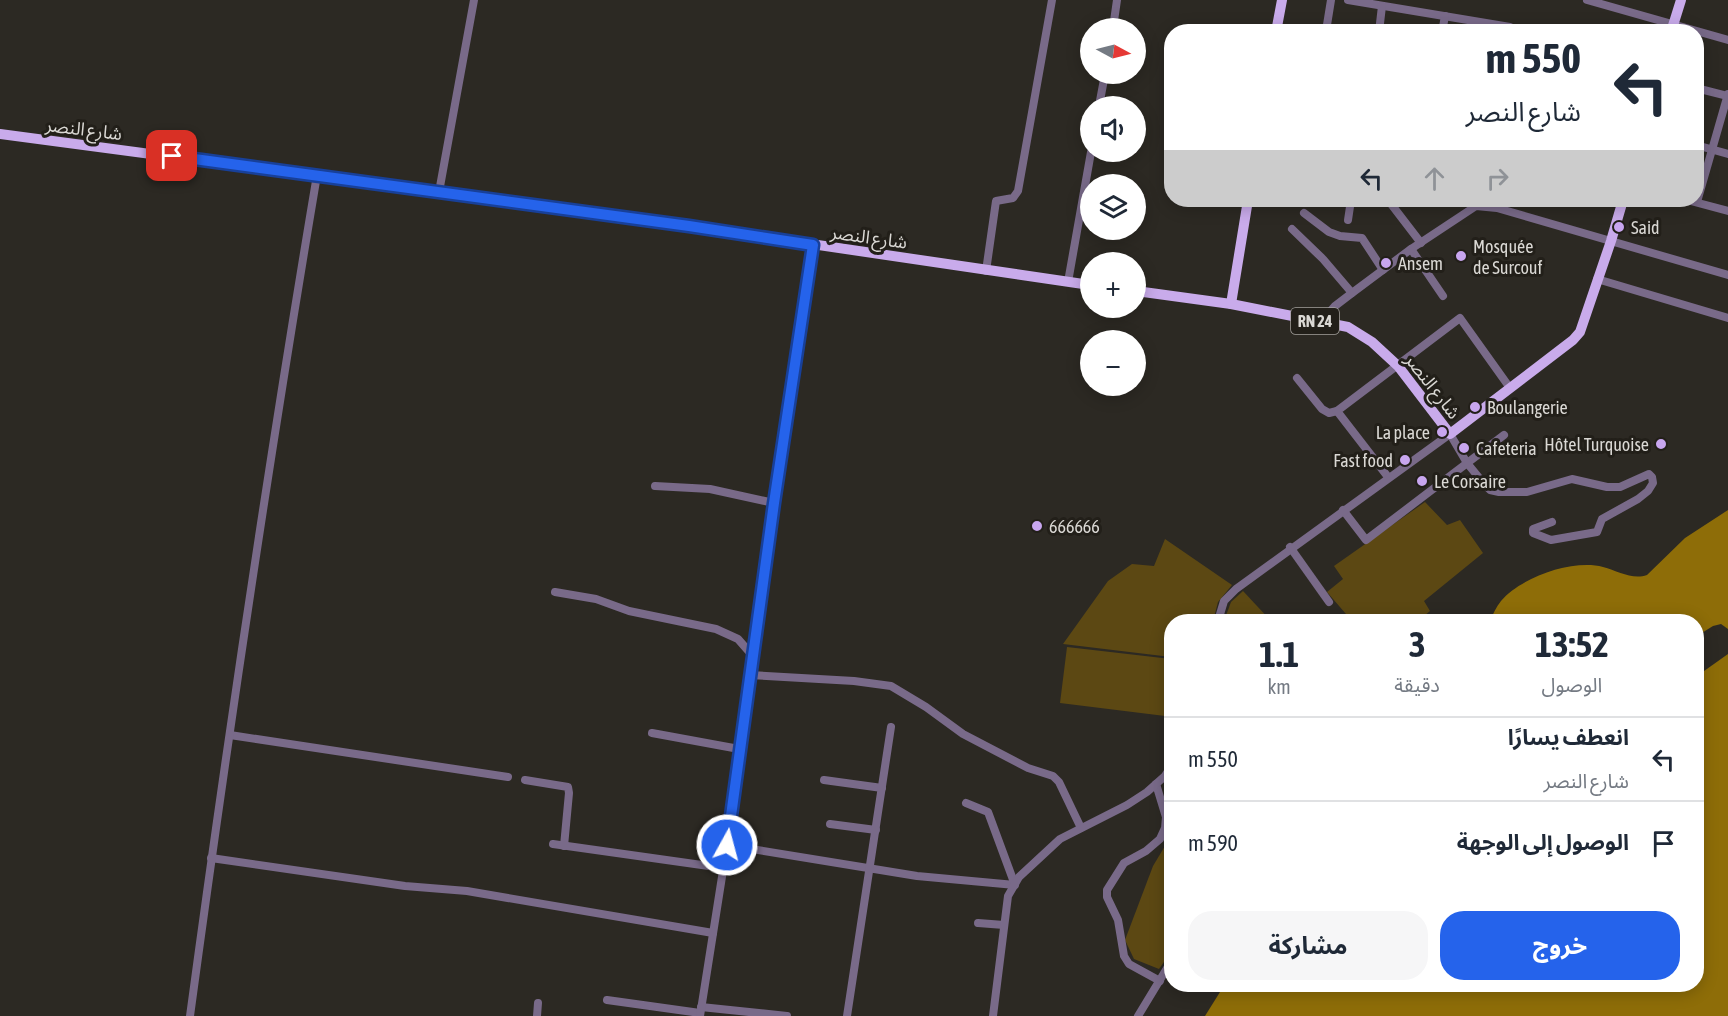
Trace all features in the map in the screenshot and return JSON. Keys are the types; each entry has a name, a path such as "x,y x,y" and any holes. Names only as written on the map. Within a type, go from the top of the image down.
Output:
{"main road":[{"path":"1278,24 1282,0"},
{"path":"1673,24 1681,0"},
{"name":"شارع النصر","path":"0,134 710,228 1080,284"},
{"path":"1231,304 1247,207"},
{"name":"شارع النصر","path":"1146,292 1231,304 1348,327 1372,342 1398,366 1450,434 1573,340 1580,332 1621,207"}],"street":[{"path":"439,192 474,0"},
{"path":"986,271 996,201 1013,198 1018,191 1052,0"},
{"path":"1114,18 1117,0"},
{"path":"1327,24 1331,0"},
{"path":"1348,0 1492,24"},
{"path":"1587,0 1660,24"},
{"path":"1379,24 1382,6"},
{"path":"1444,24 1445,16"},
{"path":"1704,35 1728,40"},
{"path":"1704,90 1728,96 1704,179"},
{"path":"1704,147 1728,154"},
{"path":"1068,282 1089,162"},
{"path":"190,1016 211,858 289,336 316,175"},
{"path":"1704,204 1728,211"},
{"path":"1348,220 1350,207"},
{"path":"1393,207 1421,243"},
{"path":"1321,322 1335,306 1470,207"},
{"path":"1493,207 1728,275"},
{"path":"1304,213 1329,232 1340,236 1362,238 1383,270"},
{"path":"1292,229 1323,259 1352,293"},
{"path":"700,1012 727,845 752,655 813,245"},
{"path":"1411,249 1443,296"},
{"path":"1597,279 1728,318"},
{"path":"1298,378 1322,409 1329,413 1337,411 1460,318 1510,388"},
{"path":"1337,411 1388,477"},
{"path":"1220,614 1224,601 1236,589 1290,547 1450,434 1467,463 1485,485 1490,490 1499,492 1527,492 1572,479 1607,487 1620,487 1649,474 1652,477 1653,483 1648,491 1602,519 1597,532 1551,540 1533,533 1533,529 1552,522"},
{"path":"1343,510 1366,540 1504,435"},
{"path":"655,486 710,489 774,503"},
{"path":"1290,547 1329,602"},
{"path":"555,592 596,599 629,611 716,629 738,639 752,655"},
{"path":"750,675 854,681 891,686 926,707 963,734 1028,768 1053,776 1059,782 1081,828"},
{"path":"847,1016 891,727"},
{"path":"652,733 739,749"},
{"path":"230,735 508,777"},
{"path":"993,1016 1008,896 1019,877 1060,839 1127,805 1164,777"},
{"path":"525,780 568,787 564,846"},
{"path":"824,780 882,788"},
{"path":"1156,784 1164,810"},
{"path":"966,803 988,812 1015,885"},
{"path":"830,824 876,830"},
{"path":"1160,981 1129,964 1124,956 1118,920 1107,897 1107,890 1124,863 1146,851 1160,839 1164,830"},
{"path":"553,844 723,868"},
{"path":"727,845 917,876 1015,885"},
{"path":"211,858 405,886 467,891 713,933"},
{"path":"978,923 1004,925"},
{"path":"1138,1016 1164,974"},
{"path":"607,1000 700,1012 786,1016"},
{"path":"537,1016 538,1003"}],"shaded area":[{"path":"1425,502 1447,525 1460,520 1483,553 1424,601 1430,611 1426,614 1346,614 1327,592 1343,579 1334,566"},
{"path":"1728,510 1728,1016 1205,1016 1220,992 1704,992 1704,614 1494,614 1499,603 1521,584 1563,568 1591,565 1630,576 1647,575 1685,538"},
{"path":"1165,539 1232,585 1218,602 1215,614 1164,614 1164,656 1063,644 1108,581 1132,564 1154,566"},
{"path":"1243,591 1264,614 1227,614 1231,602"},
{"path":"1067,647 1164,658 1164,716 1060,703"},
{"path":"1164,848 1164,962 1159,969 1134,959 1125,940 1153,866"}],"pier":[{"path":"1721,624 1728,629 1728,654 1704,671 1704,632"}],"place":[{"name":"Said","path":"1619,227"},
{"name":"Mosquée de Surcouf","path":"1461,256"},
{"name":"Ansem","path":"1386,263"},
{"name":"Boulangerie","path":"1475,407"},
{"name":"La place","path":"1442,432"},
{"name":"Hôtel Turquoise","path":"1661,444"},
{"name":"Cafeteria","path":"1464,448"},
{"name":"Fast food","path":"1405,460"},
{"name":"Le Corsaire","path":"1422,481"},
{"name":"666666","path":"1037,526"}],"route":[{"path":"172,156 813,245 752,655 727,845"}]}
